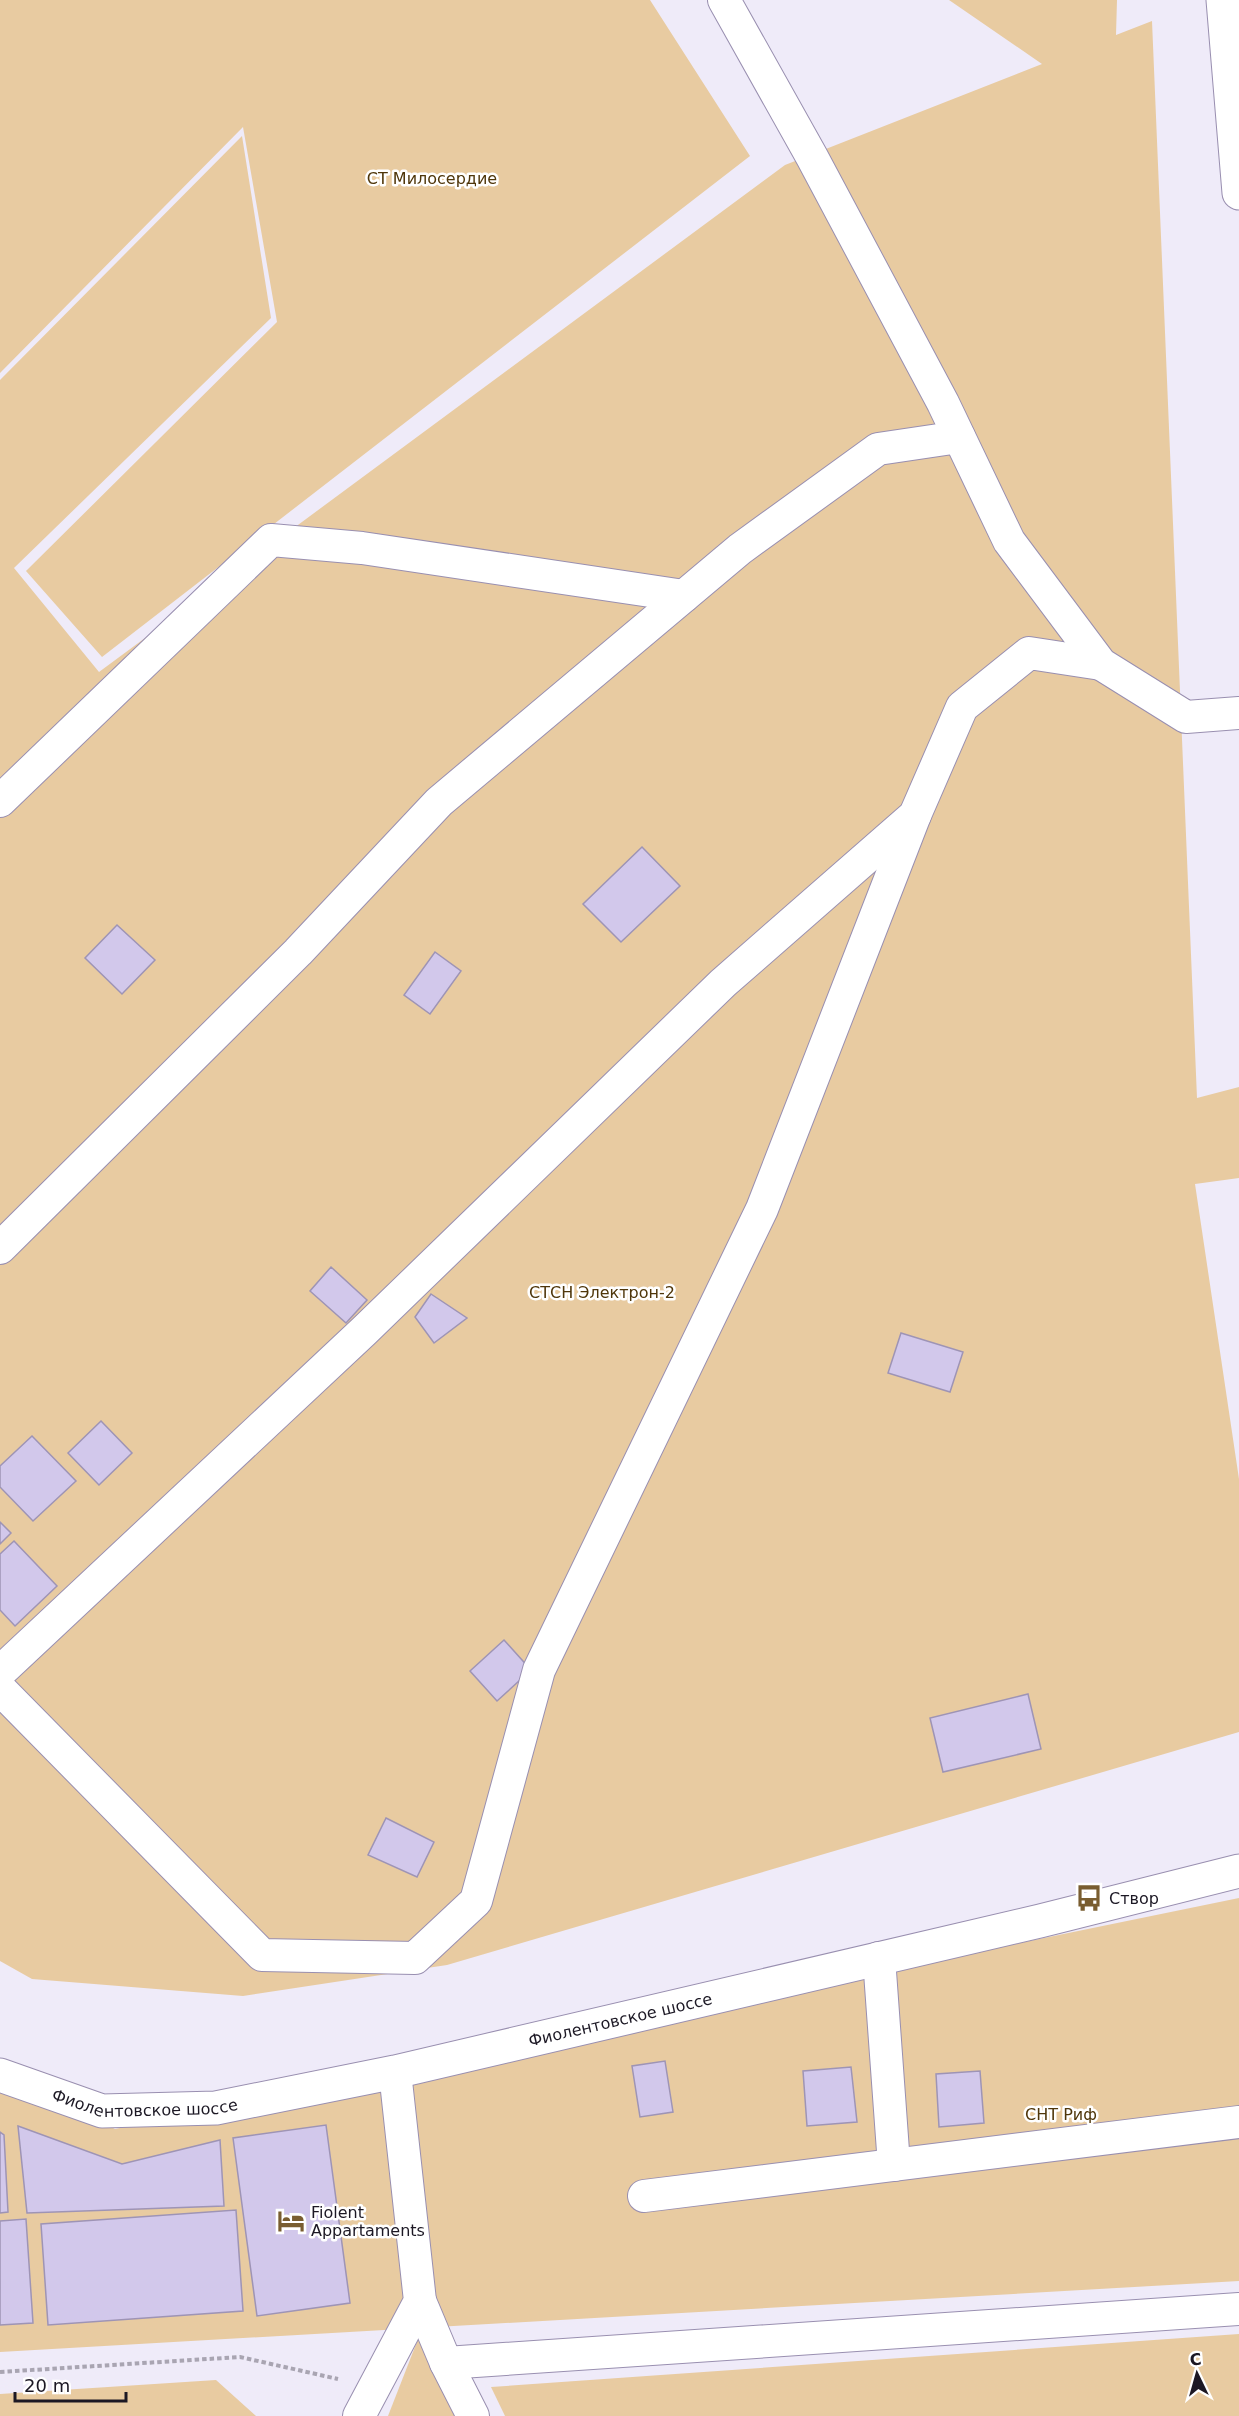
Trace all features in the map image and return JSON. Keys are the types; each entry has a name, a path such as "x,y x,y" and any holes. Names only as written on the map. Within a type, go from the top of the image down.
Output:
{"main road":[{"path":"1223,0 1239,193"},
{"name":"Фиолентовское шоссе","path":"0,2075 102,2111 216,2108 395,2072 1239,1870"}],"street":[{"path":"724,0 812,157 959,438 1009,541 1101,664 1186,717 1239,713"},
{"path":"0,1248 298,951 439,802 740,549 878,449 959,438"},
{"path":"0,801 272,540 362,548 684,596"},
{"path":"0,1689 262,1955 415,1958 476,1901 539,1670 762,1209 915,815 962,707 1029,653 1101,664"},
{"path":"0,1672 364,1331 723,983 915,815"},
{"path":"879,1958 894,2165"},
{"path":"395,2072 420,2301 446,2363 473,2416"},
{"path":"644,2196 1239,2122"},
{"path":"359,2416 420,2301"},
{"path":"446,2363 1239,2309"}],"path":[{"path":"0,2372 240,2357 338,2380 386,2362"}],"green space":[{"name":"СТ Милосердие","path":"0,0 650,0 750,156 102,657 26,571 277,322 243,127 0,373"},
{"name":"СТСН Электрон-2","path":"949,0 1117,0 1116,35 1152,21 1197,1098 1239,1087 1239,1178 1195,1184 1239,1479 1239,1732 447,1965 243,1996 32,1979 0,1961 0,380 242,136 271,318 14,568 99,672 785,165 1042,64"},
{"name":"СНТ Риф","path":"1239,1898 1239,2281 0,2352 0,2071 115,2129"},
{"path":"420,2334 459,2416 388,2416"},
{"path":"1239,2334 1239,2416 505,2416 491,2387"},
{"path":"216,2380 256,2416 0,2416 0,2394"}],"building":[{"path":"642,847 680,886 621,942 583,904"},
{"path":"117,925 155,960 122,994 85,958"},
{"path":"435,952 461,971 430,1014 404,995"},
{"path":"331,1267 367,1300 346,1323 310,1291"},
{"path":"431,1294 467,1318 434,1343 415,1317"},
{"path":"901,1333 963,1352 950,1392 888,1373"},
{"path":"101,1421 132,1453 99,1485 68,1453"},
{"path":"32,1436 76,1481 33,1521 0,1487 0,1466"},
{"path":"0,1522 11,1533 0,1544"},
{"path":"14,1541 57,1586 15,1626 0,1610 0,1554"},
{"path":"504,1640 531,1670 497,1701 470,1671"},
{"path":"1028,1694 1041,1749 943,1772 930,1718"},
{"path":"386,1818 434,1842 417,1877 368,1855"},
{"path":"665,2061 673,2112 640,2117 632,2066"},
{"path":"851,2067 857,2122 807,2126 803,2071"},
{"path":"980,2071 984,2123 939,2127 936,2074"},
{"name":"Fiolent Appartaments","path":"326,2125 350,2303 257,2316 233,2138"},
{"path":"18,2126 122,2164 220,2140 224,2206 27,2213"},
{"path":"0,2132 4,2135 8,2212 0,2213"},
{"path":"236,2210 243,2311 48,2325 41,2224"},
{"path":"26,2219 33,2323 0,2325 0,2221"}],"place":[{"name":"Створ","path":"1089,1898"},
{"name":"Fiolent Appartaments","path":"291,2221"}]}
